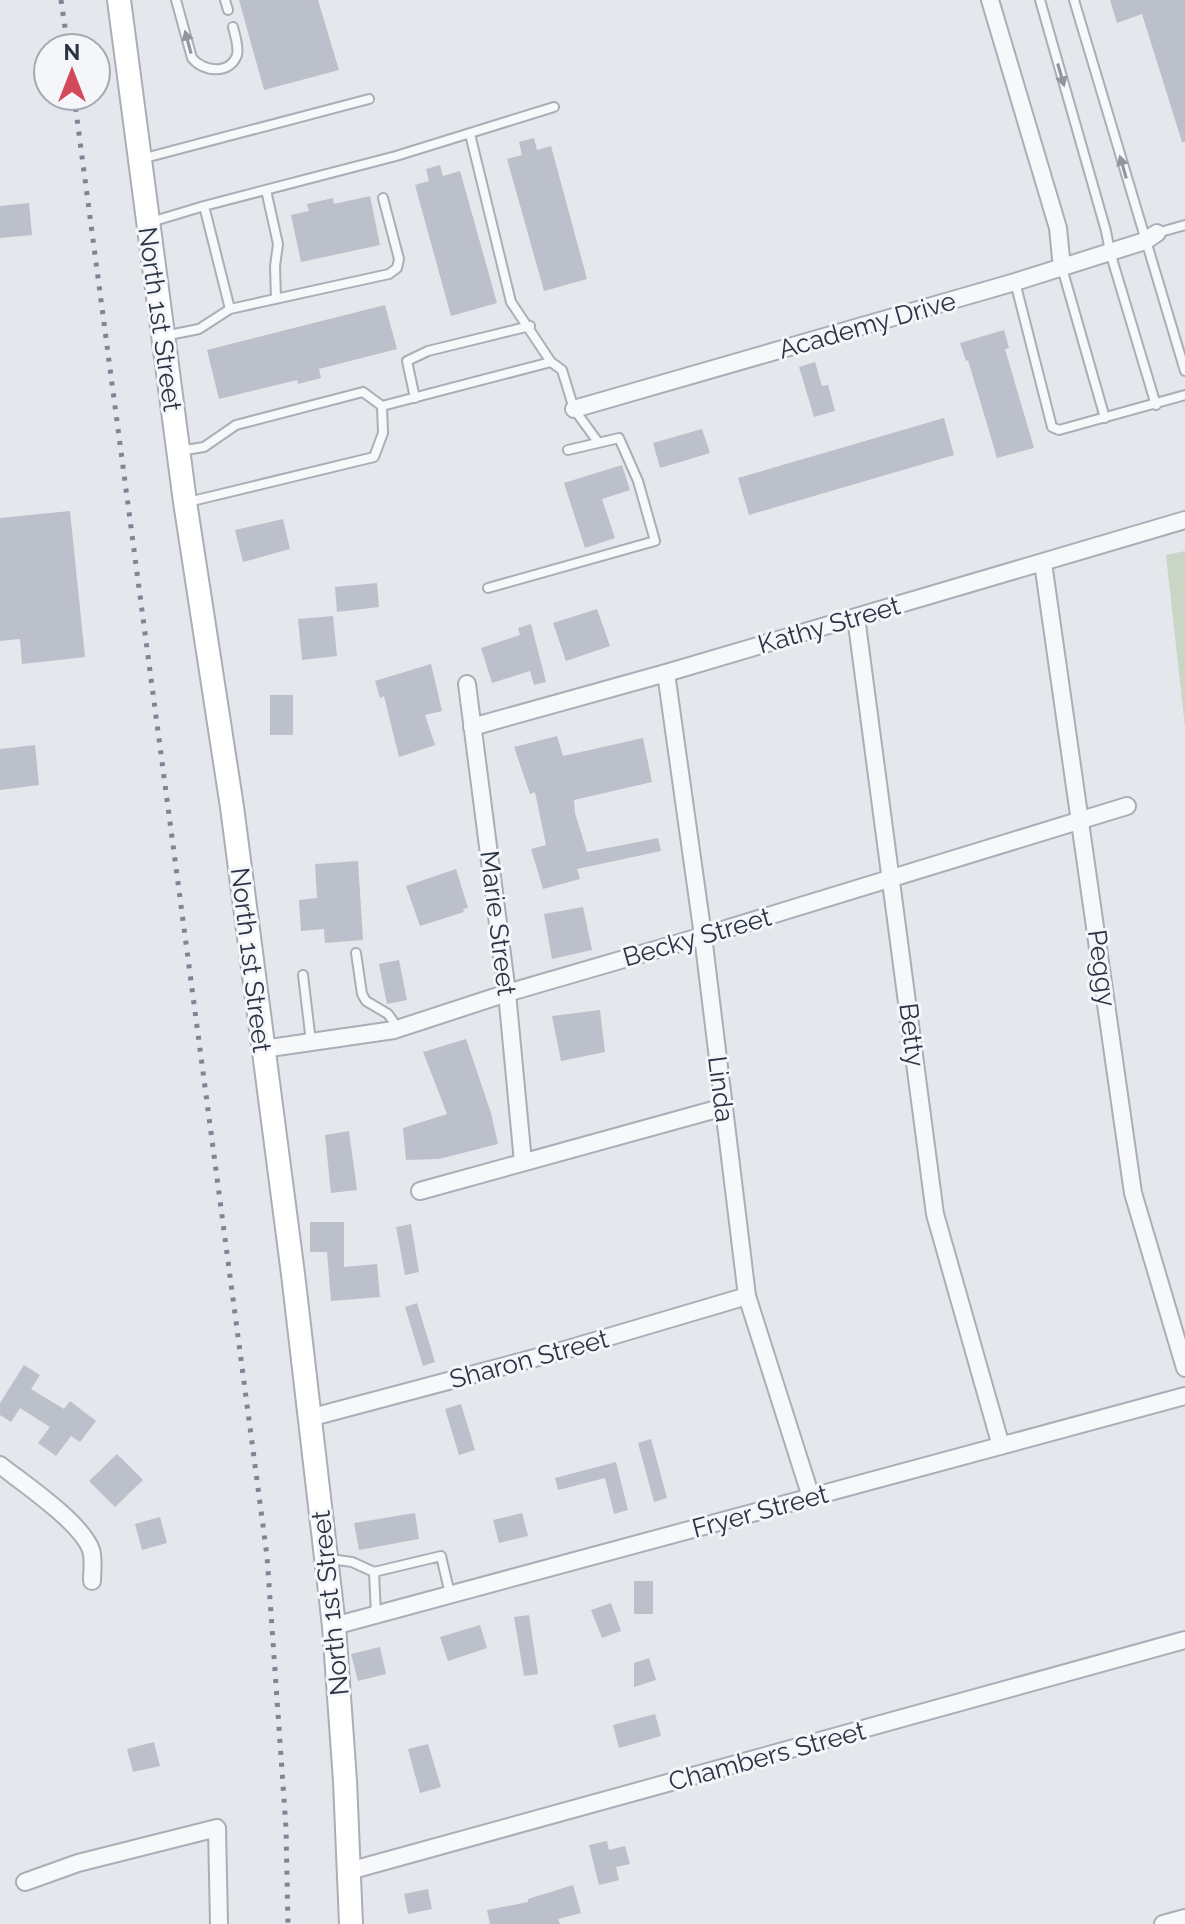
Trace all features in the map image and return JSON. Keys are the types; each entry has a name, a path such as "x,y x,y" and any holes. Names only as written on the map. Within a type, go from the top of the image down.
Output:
{"street":[{"name":"North 1st Street","path":"119,0 185,502 232,807 309,1418 334,1626 351,1924"},
{"path":"990,0 1058,228 1062,268"},
{"name":"Academy Drive","path":"574,409 1062,268 1151,237"},
{"name":"Kathy Street","path":"472,727 1185,520"},
{"name":"Peggy","path":"1043,563 1133,1193 1185,1368"},
{"name":"Betty","path":"856,617 935,1214 1001,1446"},
{"name":"Linda","path":"666,673 703,936 747,1296 811,1497"},
{"name":"Marie Street","path":"467,684 507,993 523,1162"},
{"name":"Becky Street","path":"263,1049 398,1028 1127,806"},
{"path":"420,1191 724,1107"},
{"name":"Sharon Street","path":"309,1418 561,1351 747,1296"},
{"name":"Fryer Street","path":"334,1626 1185,1396"},
{"path":"0,1465 44,1499 86,1540 92,1552 92,1581"},
{"name":"Chambers Street","path":"349,1871 1185,1640"},
{"path":"25,1882 78,1863 217,1828 219,1924"},
{"path":"1163,1924 1185,1918"}],"lane":[{"path":"176,0 192,58 198,66 208,70 230,64 236,57 237,47 233,27"},
{"path":"225,0 228,10"},
{"path":"1040,0 1156,405"},
{"path":"1074,0 1151,237 1185,371"},
{"path":"140,159 369,99"},
{"path":"147,223 396,156 554,107"},
{"path":"470,134 511,302 530,326 551,362 562,370 574,409 598,442"},
{"path":"266,190 278,244 276,299"},
{"path":"163,336 199,329 230,309 389,274 397,268 399,259 383,198"},
{"path":"204,206 230,309"},
{"path":"1151,237 1185,225"},
{"path":"1062,268 1105,418"},
{"path":"1015,282 1052,427 1059,430 1185,395"},
{"path":"415,398 407,361 428,351 530,326"},
{"path":"382,406 551,362"},
{"path":"178,451 204,447 236,425 363,392 382,406"},
{"path":"185,502 374,457 383,433 382,406"},
{"path":"488,588 655,541 638,481 619,438 568,450"},
{"path":"356,953 362,994 366,1001 388,1014 398,1028"},
{"path":"303,975 311,1042"},
{"path":"326,1559 352,1562 374,1572 441,1556 450,1595"},
{"path":"374,1572 376,1615"}],"green space":[{"path":"1185,551 1185,727 1166,555"}],"building":[{"path":"239,0 318,0 339,70 264,90"},
{"path":"1110,0 1185,0 1185,142 1182,142 1142,14 1117,23"},
{"path":"534,138 537,150 551,146 587,279 544,291 507,159 522,155 519,142"},
{"path":"440,165 443,176 460,171 497,303 451,316 415,185 429,181 426,169"},
{"path":"370,196 380,245 301,262 291,215 309,211 307,204 333,198 334,204"},
{"path":"29,203 32,235 0,238 0,206"},
{"path":"385,305 397,349 319,369 321,378 298,384 297,380 219,399 207,350"},
{"path":"1004,330 1009,348 1005,349 1034,448 997,458 968,360 960,343"},
{"path":"815,362 822,386 828,385 835,411 814,417 799,367"},
{"path":"944,418 954,455 749,515 738,478"},
{"path":"702,429 710,453 660,468 653,443"},
{"path":"622,465 630,490 602,499 615,538 585,548 564,483"},
{"path":"70,511 85,657 22,664 20,639 0,641 0,518"},
{"path":"283,519 290,549 243,562 235,530"},
{"path":"377,583 379,607 337,612 335,587"},
{"path":"597,609 610,646 566,661 553,623"},
{"path":"333,616 337,656 302,660 298,619"},
{"path":"531,624 546,682 534,685 530,671 492,683 481,648 520,635 518,628"},
{"path":"431,664 442,711 425,715 435,745 399,757 384,696 380,698 375,681"},
{"path":"270,695 293,695 293,735 270,735"},
{"path":"557,736 563,756 643,738 652,782 574,800 575,813 587,852 658,838 661,851 577,869 580,879 543,889 531,849 546,845 535,792 530,794 514,747"},
{"path":"35,745 39,785 0,790 0,749"},
{"path":"358,861 363,940 325,943 324,929 301,931 299,900 317,898 315,864"},
{"path":"456,869 468,908 420,926 406,886"},
{"path":"583,907 592,950 552,959 544,914"},
{"path":"399,960 407,1000 387,1004 379,964"},
{"path":"600,1010 605,1052 561,1061 552,1016"},
{"path":"466,1039 498,1144 439,1159 406,1160 403,1128 447,1114 423,1052"},
{"path":"349,1131 357,1190 331,1193 325,1135"},
{"path":"310,1222 344,1222 344,1267 377,1264 380,1297 331,1301 327,1252 310,1252"},
{"path":"411,1224 419,1272 405,1275 396,1227"},
{"path":"417,1303 435,1362 423,1366 405,1307"},
{"path":"24,1365 40,1375 31,1389 64,1409 70,1401 96,1421 80,1442 71,1436 56,1456 38,1443 50,1427 20,1408 11,1422 0,1415 0,1403"},
{"path":"461,1404 475,1450 459,1455 445,1409"},
{"path":"651,1439 667,1498 654,1502 638,1443"},
{"path":"117,1454 143,1480 115,1507 89,1481"},
{"path":"616,1462 628,1510 614,1514 605,1478 558,1490 555,1478"},
{"path":"415,1513 419,1539 359,1550 354,1523"},
{"path":"522,1513 528,1536 499,1543 493,1520"},
{"path":"160,1517 167,1543 142,1550 135,1524"},
{"path":"634,1581 653,1581 653,1614 634,1614"},
{"path":"611,1603 621,1631 602,1638 591,1610"},
{"path":"529,1615 538,1674 524,1676 514,1617"},
{"path":"480,1625 487,1648 448,1661 440,1637"},
{"path":"380,1647 386,1674 358,1681 351,1654"},
{"path":"649,1658 656,1680 634,1687 634,1663"},
{"path":"655,1714 661,1736 619,1748 613,1725"},
{"path":"154,1742 160,1766 133,1772 127,1749"},
{"path":"428,1744 441,1787 420,1793 408,1749"},
{"path":"607,1841 609,1850 625,1846 630,1864 616,1867 619,1880 599,1885 589,1845"},
{"path":"573,1885 581,1913 558,1919 560,1924 490,1924 487,1910 528,1902 528,1899"},
{"path":"428,1889 432,1909 408,1914 404,1894"}],"railway":[{"path":"61,0 66,32"},
{"path":"76,112 267,1556 286,1828 288,1924"}]}
